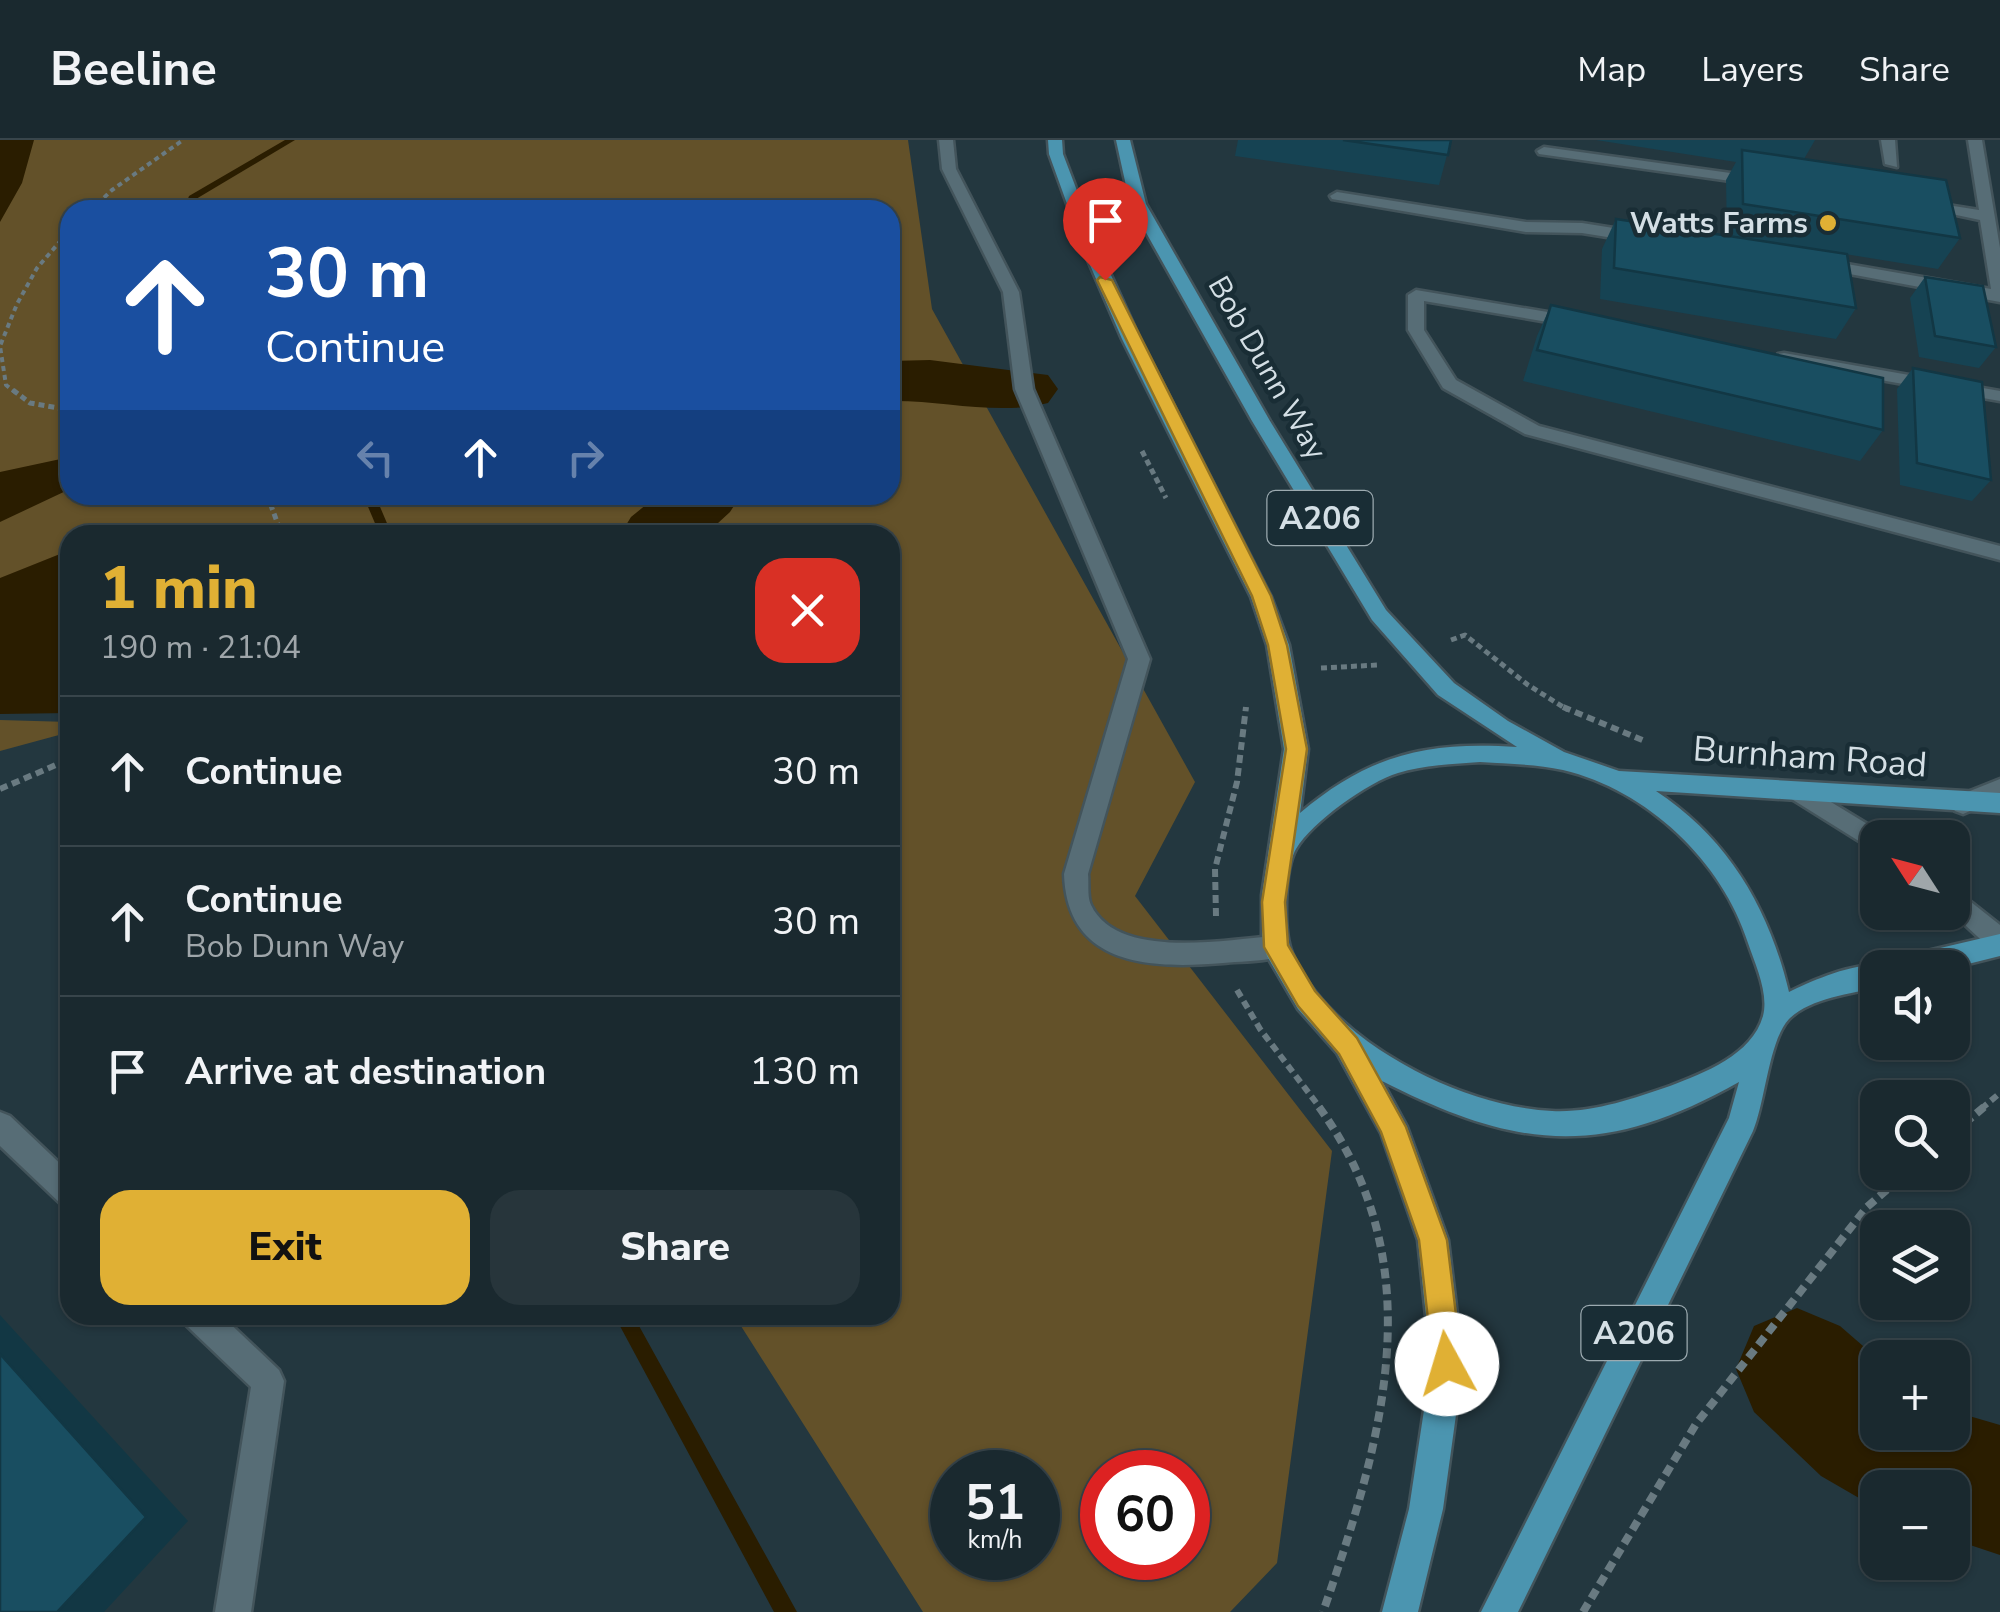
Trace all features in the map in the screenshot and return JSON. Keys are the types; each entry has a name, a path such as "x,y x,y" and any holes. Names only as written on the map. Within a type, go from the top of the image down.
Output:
{"main road":[{"name":"A206","path":"1056,140 1056,154 1092,250 1131,339 1261,596 1282,671 1296,749 1284,846"},
{"name":"Bob Dunn Way","path":"1123,140 1138,204 1252,405 1379,615 1446,689 1500,726 1568,762"},
{"path":"1400,1612 1426,1510 1447,1364 1433,1240 1393,1127 1348,1046 1307,998 1276,947 1274,902 1284,846 1328,804 1371,774 1424,757 1480,753 1568,762 1616,780 1666,810 1710,850 1739,890 1759,929 1779,1011"},
{"name":"Burnham Road","path":"1616,780 1962,804 2000,803"},
{"path":"1970,951 2000,943"},
{"path":"1348,1046 1406,1077 1486,1111 1552,1125 1624,1116 1696,1090 1760,1052 1779,1011 1821,989 1860,979"},
{"name":"A206","path":"1500,1612 1742,1121 1760,1052"}],"street":[{"path":"946,140 949,169 1011,292 1024,389 1139,659 1076,874 1078,910 1107,940 1156,954 1276,947"},
{"path":"1888,140 1892,164"},
{"path":"1806,263 2000,296 1975,140"},
{"path":"1544,151 1774,184"},
{"path":"1336,196 1526,227 1582,228 1657,240"},
{"path":"1909,204 1986,216"},
{"path":"1591,325 1416,295 1416,330 1449,384 1532,430 2000,553"},
{"path":"1766,355 2000,396"},
{"path":"1962,804 2000,788"},
{"path":"1798,791 1860,831"},
{"path":"1970,915 2000,943"},
{"path":"0,1126 60,1183"},
{"path":"209,1325 268,1381 233,1612"}],"path":[{"path":"104,200 183,140"},
{"path":"60,242 37,268 0,346 6,385 30,403 60,408"},
{"path":"1323,1612 1358,1512 1383,1418 1392,1352 1392,1306 1381,1246 1360,1178 1334,1130 1274,1054 1226,968 1214,907 1214,877 1218,842 1234,794 1242,752 1247,704 1244,673 1376,666 1466,635 1521,682 1560,708 1664,746"},
{"path":"0,788 60,762"},
{"path":"1970,1119 2000,1093"},
{"path":"1583,1612 1696,1424 1867,1207 1886,1190"}],"shaded area":[{"path":"0,140 908,140 932,309 1195,782 1135,896 1332,1151 1277,1563 1230,1612 923,1612 740,1325 900,1325 900,525 60,525 60,703 0,690"},
{"path":"0,140 34,140 22,183 0,222"},
{"path":"60,459 60,494 0,522 0,472"},
{"path":"60,554 60,713 0,714 0,578"},
{"path":"0,720 60,722 60,735 0,751"}],"building":[{"path":"1343,140 1451,140 1448,155"},
{"path":"1742,150 1946,180 1960,238 1743,204"},
{"path":"1616,219 1847,254 1856,308 1614,268"},
{"path":"1925,277 1983,286 1996,347 1935,336"},
{"path":"1551,305 1883,378 1883,430 1537,350"},
{"path":"1913,368 1982,382 1991,480 1917,463"},
{"path":"0,1354 146,1517 57,1612 0,1612"}],"waterway":[{"path":"192,200 291,140"},
{"path":"900,381 1024,389"},
{"path":"373,505 382,525"},
{"path":"670,525 692,505"},
{"path":"628,1325 786,1612"},
{"path":"1797,1369 1854,1422 1891,1449 2000,1490"}],"place":[{"name":"Watts Farms","path":"1828,223"}],"route":[{"path":"1105,280 1261,596 1278,645 1296,749 1274,902 1276,947 1307,998 1348,1046 1393,1127 1433,1240 1447,1364"}]}
